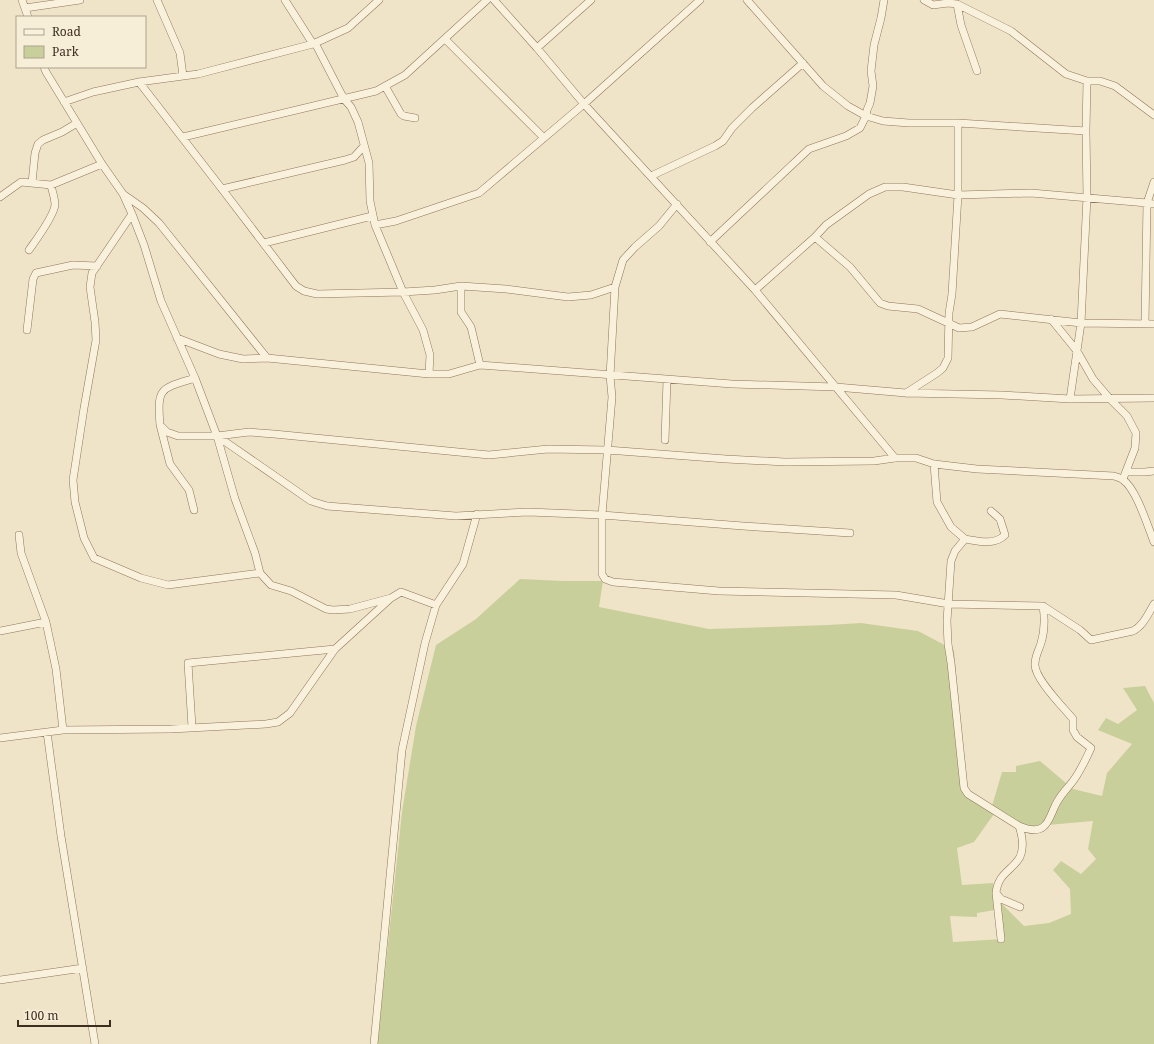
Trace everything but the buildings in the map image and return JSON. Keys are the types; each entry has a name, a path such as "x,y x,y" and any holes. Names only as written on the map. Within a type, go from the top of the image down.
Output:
{"street":[{"path":"22,0 28,16"},
{"path":"25,8 80,0"},
{"path":"157,0 180,53 183,76"},
{"path":"284,0 314,44 344,99 351,107 358,122 369,164 372,216 402,292 423,330 430,355 429,374"},
{"path":"64,102 93,92 139,82 198,74 314,44 348,28 379,0"},
{"path":"183,137 376,91 405,75 487,0"},
{"path":"494,0 538,48 584,104 755,290 895,458"},
{"path":"538,48 591,0"},
{"path":"375,225 396,221 479,193 584,104 700,0"},
{"path":"747,0 822,86 848,106 866,116 883,121 909,123 958,123 1086,131"},
{"path":"710,242 809,149 846,136 860,128 866,116 873,86 871,71 874,45 882,18 884,0"},
{"path":"924,0 933,5 948,3 957,4 1011,31 1066,74 1087,81 1100,80 1114,86 1154,115"},
{"path":"957,4 962,26 977,71"},
{"path":"445,39 544,138"},
{"path":"651,176 723,141 732,128 752,108 802,64"},
{"path":"45,68 102,164 123,194 132,214 144,245 161,301 195,378 217,436 235,498 260,573 271,585 291,591 326,609 350,609 392,598"},
{"path":"1070,399 1081,323 1087,197 1087,81"},
{"path":"139,82 183,137 296,286 304,291 317,294 402,292 435,290 461,286 506,289 568,297 591,295 615,287"},
{"path":"385,86 401,114 415,118"},
{"path":"32,183 35,153 38,144 77,123"},
{"path":"906,393 943,368 948,358 949,310 951,304 958,195 958,123"},
{"path":"222,189 345,160 354,157 364,146"},
{"path":"0,197 21,182 51,185 102,164"},
{"path":"1145,324 1151,204 1154,182"},
{"path":"29,250 39,237 54,209 51,185"},
{"path":"755,290 815,237 826,225 854,203 885,187 903,187 958,195 1031,193 1151,204"},
{"path":"123,194 143,208 158,223 267,358"},
{"path":"677,204 659,226 635,247 623,260 615,287 610,376 612,398 602,515 602,574 605,579 613,582 719,591 896,595 949,604 1043,606 1080,630 1091,640 1138,629 1154,604"},
{"path":"132,214 92,273 90,287 96,340 84,408 74,480 75,502 84,538 94,558 141,578 168,585 260,573"},
{"path":"264,243 372,216"},
{"path":"815,237 850,267 880,303 888,306 918,309 949,322 959,328 972,327 1000,314 1081,323 1154,324"},
{"path":"27,330 33,279 36,273 74,265 96,266"},
{"path":"461,286 461,312 471,327 480,365"},
{"path":"1051,319 1077,351 1093,379 1127,416 1136,433 1134,448 1123,479"},
{"path":"177,338 220,354 243,358 267,358 429,374 449,374 480,365 668,380 732,384 836,387 906,393 1002,395 1070,399 1154,398"},
{"path":"194,510 189,490 170,464 160,425 158,403 163,391 168,386 195,378"},
{"path":"665,440 668,380"},
{"path":"160,425 167,432 178,436 217,436 249,432 489,455 548,449 607,450 785,462 874,461 895,458 916,458 934,464 977,469 1114,476 1123,479 1136,496 1154,542"},
{"path":"217,436 311,501 327,506 456,516 528,512 602,515 850,533"},
{"path":"934,464 937,502 951,527 965,539 994,542 1005,536 1000,518 991,511"},
{"path":"1126,472 1154,471"},
{"path":"374,1044 402,750 425,643 436,605 463,564 477,514"},
{"path":"19,535 21,553 46,622 56,669 63,730"},
{"path":"965,539 955,551 951,561 947,621 948,644 964,788 968,794 1019,826 1034,830 1042,829 1046,825 1059,798 1082,768 1091,748 1077,737 1073,730 1073,719 1049,691 1036,672 1034,664 1036,654 1041,643 1045,622 1043,606"},
{"path":"0,738 63,730 192,728 278,722 290,713 335,649 392,598 401,592 436,605"},
{"path":"0,631 46,622"},
{"path":"192,728 188,663 335,649"},
{"path":"47,732 61,836 95,1044"},
{"path":"1000,939 996,893 997,885 1002,876 1020,856 1022,834 1019,826"},
{"path":"996,893 1001,899 1020,907"},
{"path":"0,980 83,968"}],"green space":[{"path":"520,579 603,581 599,607 709,629 861,623 918,631 954,650 966,796 994,814 974,842 957,848 962,885 993,883 995,910 977,913 977,917 950,916 953,942 1003,939 999,901 1024,926 1049,923 1071,914 1070,889 1053,870 1061,861 1081,874 1096,859 1088,849 1093,821 1025,827 992,806 1002,772 1016,772 1016,766 1040,761 1073,789 1102,796 1107,773 1132,744 1098,730 1106,718 1118,724 1137,710 1123,688 1145,686 1154,703 1154,1044 376,1044 379,1029 402,812 416,726 436,645 476,619"}]}
